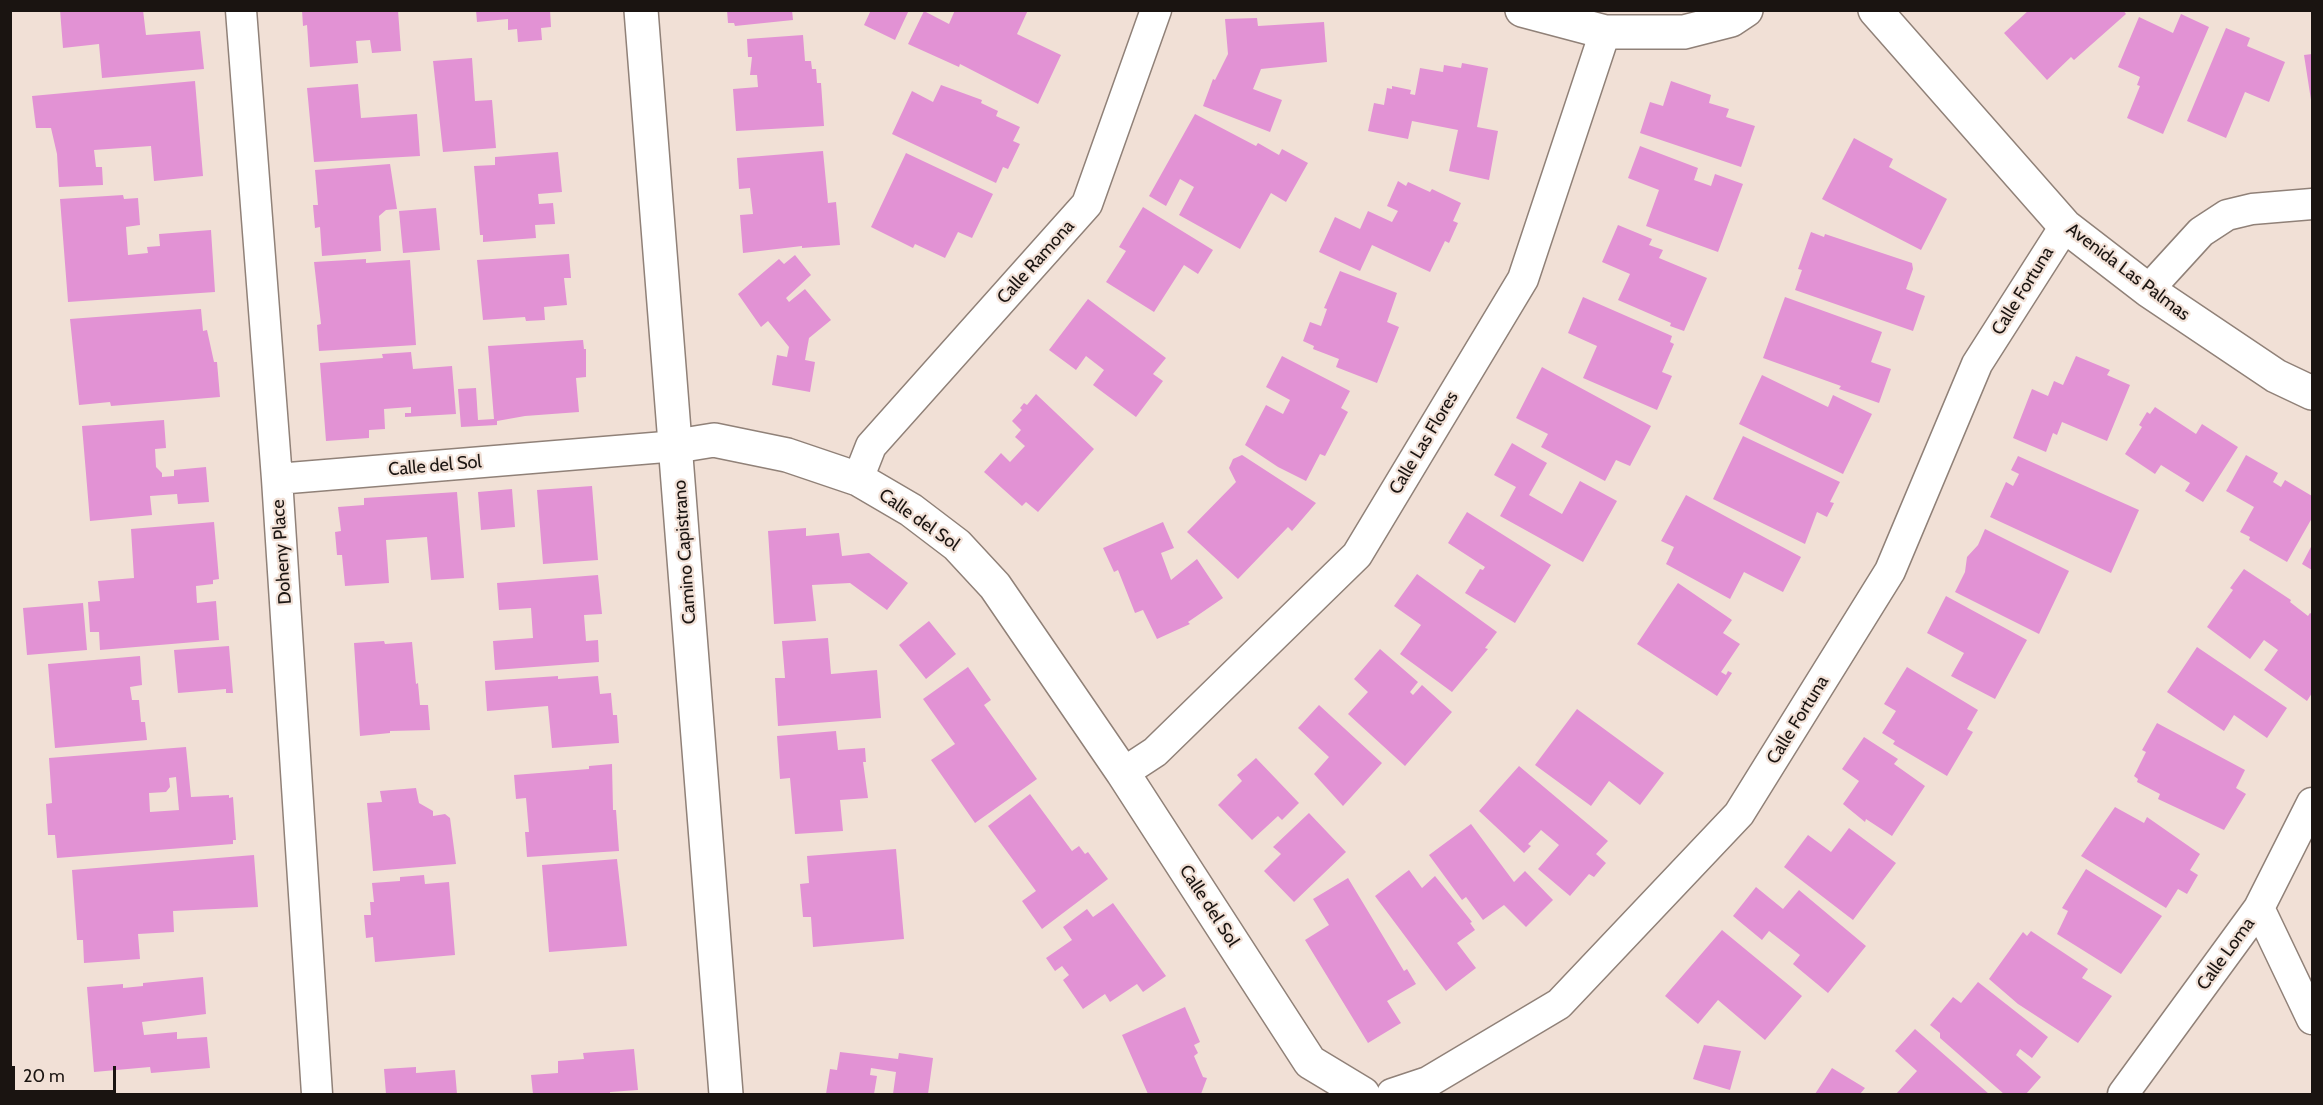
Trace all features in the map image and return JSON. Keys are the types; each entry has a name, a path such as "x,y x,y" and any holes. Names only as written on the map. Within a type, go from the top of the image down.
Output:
{"street":[{"name":"Doheny Place","path":"241,10 277,479 317,1095"},
{"name":"Camino Capistrano","path":"641,10 677,446 726,1095"},
{"name":"Calle Ramona","path":"858,479 872,446 1087,204 1156,10"},
{"path":"1522,10 1605,32 1684,32 1731,20 1746,10"},
{"name":"Avenida Las Palmas","path":"1875,10 2065,226 2148,290 2276,376 2313,393"},
{"name":"Calle Las Flores","path":"1123,773 1155,752 1357,555 1523,279 1605,32"},
{"path":"2148,290 2201,232 2227,215 2252,209 2313,204"},
{"name":"Calle Fortuna","path":"1392,1095 1428,1082 1559,1004 1739,814 1890,571 1977,364 2065,226"},
{"name":"Calle del Sol","path":"277,479 677,446 714,440 787,455 858,479 911,510 957,545 995,586 1123,773 1310,1062 1363,1095"},
{"name":"Calle Loma","path":"2123,1095 2259,908 2313,803"},
{"path":"2259,908 2313,1018"}],"building":[{"path":"60,10 143,10 146,35 200,31 204,69 102,78 99,44 63,48"},
{"path":"302,10 398,10 401,51 372,53 370,40 356,41 358,63 310,67 307,25 303,26"},
{"path":"476,10 550,10 551,27 541,28 542,40 518,42 517,29 508,30 508,19 477,22"},
{"path":"727,10 792,10 793,20 735,26 734,23 728,23"},
{"path":"871,10 909,10 895,40 864,25"},
{"path":"955,10 1028,10 1017,34 1061,55 1038,104 960,64 959,67 908,44 924,11 949,24"},
{"path":"2029,10 2123,10 2126,14 2074,60 2071,57 2047,80 2004,33"},
{"path":"2181,14 2209,27 2163,134 2127,118 2140,86 2137,85 2140,77 2118,67 2139,17 2173,33"},
{"path":"1257,18 1258,26 1324,22 1327,62 1261,69 1253,89 1282,100 1270,132 1203,106 1213,79 1215,80 1228,54 1225,19"},
{"path":"2226,28 2250,38 2247,46 2285,62 2269,102 2245,92 2226,138 2187,121"},
{"path":"803,35 805,61 811,61 812,69 816,69 817,83 821,83 824,126 736,131 733,89 758,87 757,75 750,75 752,57 748,57 747,39"},
{"path":"2312,54 2312,100 2311,100 2304,55"},
{"path":"472,58 475,101 492,100 496,148 443,152 433,61"},
{"path":"1462,63 1488,68 1477,127 1498,131 1489,180 1449,171 1458,130 1412,121 1408,139 1368,131 1374,103 1384,105 1387,88 1392,89 1392,86 1411,90 1410,94 1415,95 1420,68 1443,72 1444,65 1461,68"},
{"path":"195,81 203,176 154,181 151,146 94,150 96,167 102,167 103,185 59,187 57,154 51,128 36,128 32,96"},
{"path":"1671,81 1711,95 1709,103 1729,109 1726,117 1755,126 1741,167 1640,133 1650,102 1663,106"},
{"path":"358,84 361,118 417,114 420,156 314,162 307,88"},
{"path":"941,85 982,100 981,103 998,111 996,116 1020,127 1013,141 1020,144 1008,169 1003,167 996,183 892,134 912,91 933,102"},
{"path":"1195,114 1256,146 1258,143 1279,155 1282,149 1308,163 1286,202 1271,193 1240,249 1179,215 1194,187 1180,179 1166,206 1149,196"},
{"path":"1854,138 1893,159 1889,167 1947,199 1921,250 1822,199"},
{"path":"1640,146 1698,168 1694,180 1711,186 1715,174 1743,184 1718,252 1646,226 1659,190 1628,178"},
{"path":"823,151 828,203 836,202 840,245 802,248 802,246 743,253 740,215 753,214 750,188 739,189 737,158"},
{"path":"558,152 562,192 538,194 539,204 553,203 555,224 535,225 536,238 483,242 483,235 480,235 474,166 495,165 495,157"},
{"path":"906,153 993,194 972,238 958,232 945,258 915,244 913,248 871,227"},
{"path":"390,164 397,209 386,210 379,216 381,251 322,256 320,227 315,228 313,205 318,205 315,170"},
{"path":"1398,181 1406,186 1408,182 1430,192 1432,189 1461,203 1453,221 1458,223 1449,243 1445,241 1430,272 1372,245 1360,271 1319,252 1335,217 1360,229 1368,211 1392,222 1398,211 1387,206"},
{"path":"123,195 124,199 138,198 140,225 126,227 128,255 148,253 147,247 160,246 159,234 211,230 215,292 68,302 60,199"},
{"path":"1143,207 1213,250 1198,274 1184,265 1154,312 1106,282 1126,251 1119,247"},
{"path":"436,208 440,250 403,253 399,211"},
{"path":"1618,225 1652,239 1649,245 1663,250 1659,258 1707,278 1684,331 1618,300 1630,274 1602,262"},
{"path":"1811,232 1824,237 1825,234 1912,263 1913,269 1906,289 1925,296 1913,331 1795,290 1802,270 1798,269"},
{"path":"569,254 571,278 564,278 567,305 544,307 545,320 526,321 525,317 483,320 477,260"},
{"path":"795,255 811,275 786,298 789,302 805,289 831,320 809,338 805,360 815,362 810,392 772,385 777,355 787,357 789,347 768,321 761,327 738,294 779,259 784,264"},
{"path":"366,259 366,263 410,260 416,345 319,351 317,325 321,324 314,262"},
{"path":"1340,271 1397,293 1387,322 1399,327 1377,383 1336,367 1339,359 1313,349 1314,346 1303,341 1310,322 1321,326 1327,309 1324,308"},
{"path":"1583,297 1672,336 1670,342 1674,344 1662,372 1672,376 1657,410 1583,378 1597,346 1568,333"},
{"path":"1785,297 1882,332 1871,362 1891,369 1879,403 1839,389 1841,386 1763,358"},
{"path":"1088,299 1166,358 1153,374 1163,381 1136,417 1093,385 1104,370 1086,356 1076,370 1049,350"},
{"path":"201,309 203,331 207,330 214,362 217,362 220,397 111,406 110,402 79,405 70,319"},
{"path":"583,340 584,349 586,349 586,377 576,378 579,412 525,416 497,421 497,425 461,427 458,389 476,388 478,420 494,419 488,346"},
{"path":"411,352 413,369 452,366 456,414 405,417 405,413 411,413 411,407 384,409 385,429 369,430 369,438 326,441 320,363 383,358 382,354"},
{"path":"1282,356 1350,391 1341,408 1348,412 1325,456 1320,454 1306,481 1278,467 1245,445 1266,405 1283,414 1290,400 1266,387"},
{"path":"2076,356 2110,370 2107,375 2130,385 2107,441 2062,422 2057,435 2053,433 2046,452 2013,438 2032,389 2048,396 2054,381 2063,385"},
{"path":"1542,367 1651,426 1630,466 1616,460 1605,481 1541,447 1548,434 1516,418"},
{"path":"1762,375 1828,407 1833,395 1872,414 1843,474 1739,424"},
{"path":"1036,394 1094,449 1038,512 1026,502 1022,506 984,472 1001,453 1010,462 1025,446 1015,437 1021,430 1012,421 1022,410 1020,408 1024,403 1027,405"},
{"path":"2155,407 2196,434 2202,424 2238,447 2203,502 2185,491 2190,483 2161,465 2155,474 2125,454 2142,427 2139,425 2147,412 2150,414"},
{"path":"164,420 166,448 155,449 156,467 162,473 162,477 174,476 174,470 206,467 209,502 178,504 177,494 150,496 152,515 90,521 82,426"},
{"path":"1743,436 1840,482 1830,502 1834,503 1827,517 1817,512 1805,544 1713,499"},
{"path":"1512,443 1547,463 1529,495 1562,514 1580,481 1617,501 1583,562 1500,516 1516,487 1494,475"},
{"path":"1242,455 1316,503 1292,531 1288,527 1238,579 1187,532 1236,482 1229,468 1233,459"},
{"path":"2246,455 2278,473 2273,482 2281,487 2285,480 2312,496 2312,518 2287,562 2249,540 2250,537 2240,532 2254,507 2226,491"},
{"path":"2018,456 2139,510 2111,573 1990,517 2006,482 2013,486 2019,474 2011,470"},
{"path":"592,486 598,560 543,564 537,490"},
{"path":"512,489 515,527 481,530 478,492"},
{"path":"457,492 464,578 431,580 427,537 386,540 389,583 345,586 342,555 337,555 335,532 341,531 338,507 364,505 364,498"},
{"path":"1686,495 1801,557 1783,592 1744,572 1730,599 1666,564 1674,547 1661,541"},
{"path":"1467,512 1551,565 1515,623 1465,593 1480,569 1483,570 1485,567 1448,543"},
{"path":"214,522 219,579 213,580 213,584 196,586 197,603 216,601 219,640 100,650 99,632 90,632 88,602 100,601 98,581 134,578 131,529"},
{"path":"1163,522 1174,548 1161,553 1171,580 1197,559 1223,598 1188,622 1190,624 1157,639 1143,610 1135,613 1118,570 1114,572 1103,548"},
{"path":"806,528 806,536 839,533 842,556 869,553 908,583 887,610 850,583 812,585 816,621 774,624 768,531"},
{"path":"1985,529 2069,571 2039,634 1955,592 1965,572 1967,557 1978,545"},
{"path":"2312,545 2312,570 2302,564"},
{"path":"2244,569 2291,600 2290,602 2308,616 2312,614 2312,693 2307,701 2264,670 2278,650 2264,640 2250,659 2207,627 2233,590 2230,588"},
{"path":"1417,574 1497,632 1485,648 1488,649 1452,692 1400,654 1421,625 1394,606"},
{"path":"598,575 602,614 584,615 586,641 598,640 599,662 495,670 493,641 533,638 531,608 499,610 497,583"},
{"path":"1678,583 1732,620 1723,633 1740,644 1721,672 1726,675 1728,671 1732,673 1717,696 1637,644"},
{"path":"1946,596 2027,640 1995,699 1951,676 1964,653 1927,633"},
{"path":"83,603 87,650 27,655 23,608"},
{"path":"929,621 956,654 926,679 899,645"},
{"path":"828,638 831,674 877,670 881,718 778,726 775,678 785,678 782,641"},
{"path":"384,641 385,644 412,642 420,705 428,705 430,730 390,731 390,733 360,736 354,643"},
{"path":"229,646 233,693 226,693 226,689 178,693 174,650"},
{"path":"2197,647 2287,708 2267,738 2234,715 2224,731 2167,692"},
{"path":"1380,649 1418,682 1410,692 1413,695 1422,685 1452,712 1405,766 1348,714 1368,692 1354,679"},
{"path":"140,656 142,685 130,687 132,700 139,700 141,722 145,722 147,740 55,748 48,664"},
{"path":"968,667 991,700 984,705 1037,779 975,823 931,760 955,744 923,699"},
{"path":"1907,667 1978,710 1967,729 1973,732 1947,776 1893,744 1895,741 1882,733 1896,711 1884,704"},
{"path":"558,676 558,679 598,676 600,694 611,693 613,715 617,715 619,743 552,748 548,706 487,711 485,681"},
{"path":"1319,705 1382,763 1343,806 1314,774 1329,757 1298,728"},
{"path":"1577,709 1664,773 1640,805 1609,781 1591,806 1535,765"},
{"path":"2157,723 2245,770 2236,788 2246,794 2224,830 2158,799 2160,794 2137,782 2138,779 2134,776 2146,752 2142,750"},
{"path":"836,731 838,750 865,748 866,762 863,762 868,798 840,800 843,831 795,834 790,778 780,779 777,736"},
{"path":"1864,737 1898,759 1894,764 1925,786 1892,836 1866,819 1865,822 1843,804 1859,781 1842,769"},
{"path":"186,747 191,797 229,795 229,798 233,797 236,840 233,840 233,844 57,858 55,835 48,835 46,804 52,803 49,758","holes":["176,777 179,810 150,812 149,793 166,792 170,787 169,778"]},
{"path":"1256,758 1299,803 1282,820 1278,816 1252,840 1218,805 1242,781 1237,775"},
{"path":"612,764 613,810 616,810 619,851 527,857 525,832 529,832 526,798 516,799 514,775 589,769 589,766"},
{"path":"1519,766 1608,841 1596,854 1606,863 1594,877 1589,874 1570,896 1538,869 1559,845 1541,830 1528,844 1531,846 1524,853 1479,811"},
{"path":"416,788 419,803 433,811 433,816 445,814 450,818 456,864 373,871 367,803 382,802 380,791"},
{"path":"1030,794 1072,851 1079,846 1085,854 1088,852 1108,879 1042,929 1022,901 1036,891 988,826"},
{"path":"2115,807 2144,823 2147,817 2200,854 2190,870 2198,875 2187,894 2178,889 2166,908 2081,856"},
{"path":"1309,813 1346,852 1294,902 1264,871 1281,854 1273,847"},
{"path":"1471,824 1514,882 1525,871 1553,900 1526,927 1504,905 1483,920 1466,897 1462,900 1429,855"},
{"path":"1849,828 1896,863 1853,920 1784,867 1808,835 1831,852"},
{"path":"896,849 904,939 813,947 811,917 803,917 800,884 809,883 807,856"},
{"path":"254,855 258,907 173,911 174,932 138,934 140,959 84,963 83,940 77,940 72,870"},
{"path":"617,859 627,946 549,952 542,865"},
{"path":"2086,869 2162,916 2121,974 2057,934 2068,911 2062,908"},
{"path":"1409,870 1422,888 1435,876 1472,922 1470,923 1475,930 1457,943 1476,968 1446,991 1375,896"},
{"path":"424,875 425,884 449,882 455,955 375,962 373,937 366,938 364,915 371,915 370,902 374,902 372,883 400,881 400,877"},
{"path":"1348,878 1404,971 1407,969 1416,984 1387,1001 1401,1023 1368,1043 1305,940 1329,925 1313,899"},
{"path":"1756,887 1783,909 1799,890 1866,946 1828,993 1793,964 1800,955 1769,931 1762,940 1733,916"},
{"path":"1113,903 1166,976 1143,992 1137,984 1110,1002 1105,994 1083,1009 1063,980 1069,975 1062,966 1055,971 1046,958 1072,940 1063,927 1087,909 1093,917"},
{"path":"1722,930 1802,996 1765,1040 1718,1000 1698,1024 1665,996"},
{"path":"2031,931 2088,969 2082,978 2112,996 2078,1043 2018,1004 1989,979 2023,932 2027,936"},
{"path":"203,977 206,1014 142,1022 144,1035 177,1032 177,1039 207,1037 210,1068 151,1073 150,1067 94,1072 87,987 123,984 123,988 143,986 143,983"},
{"path":"1978,982 2048,1037 2032,1058 2020,1049 2016,1055 2041,1077 2026,1094 2004,1094 1940,1038 1940,1033 1930,1025 1953,997 1961,1003"},
{"path":"1185,1007 1200,1042 1194,1045 1198,1053 1194,1056 1203,1077 1207,1078 1201,1094 1148,1094 1122,1035"},
{"path":"1915,1029 1989,1094 1896,1094 1917,1071 1895,1051"},
{"path":"1704,1045 1741,1051 1730,1090 1693,1079"},
{"path":"634,1049 638,1090 610,1092 610,1094 533,1094 531,1075 558,1073 558,1061 584,1059 583,1053"},
{"path":"840,1052 898,1059 899,1053 933,1058 928,1094 893,1094 896,1072 871,1068 870,1075 877,1076 874,1094 826,1094 830,1069 837,1070"},
{"path":"416,1067 416,1073 455,1070 457,1094 386,1094 384,1069"},
{"path":"1832,1068 1865,1088 1860,1094 1815,1094"}]}
